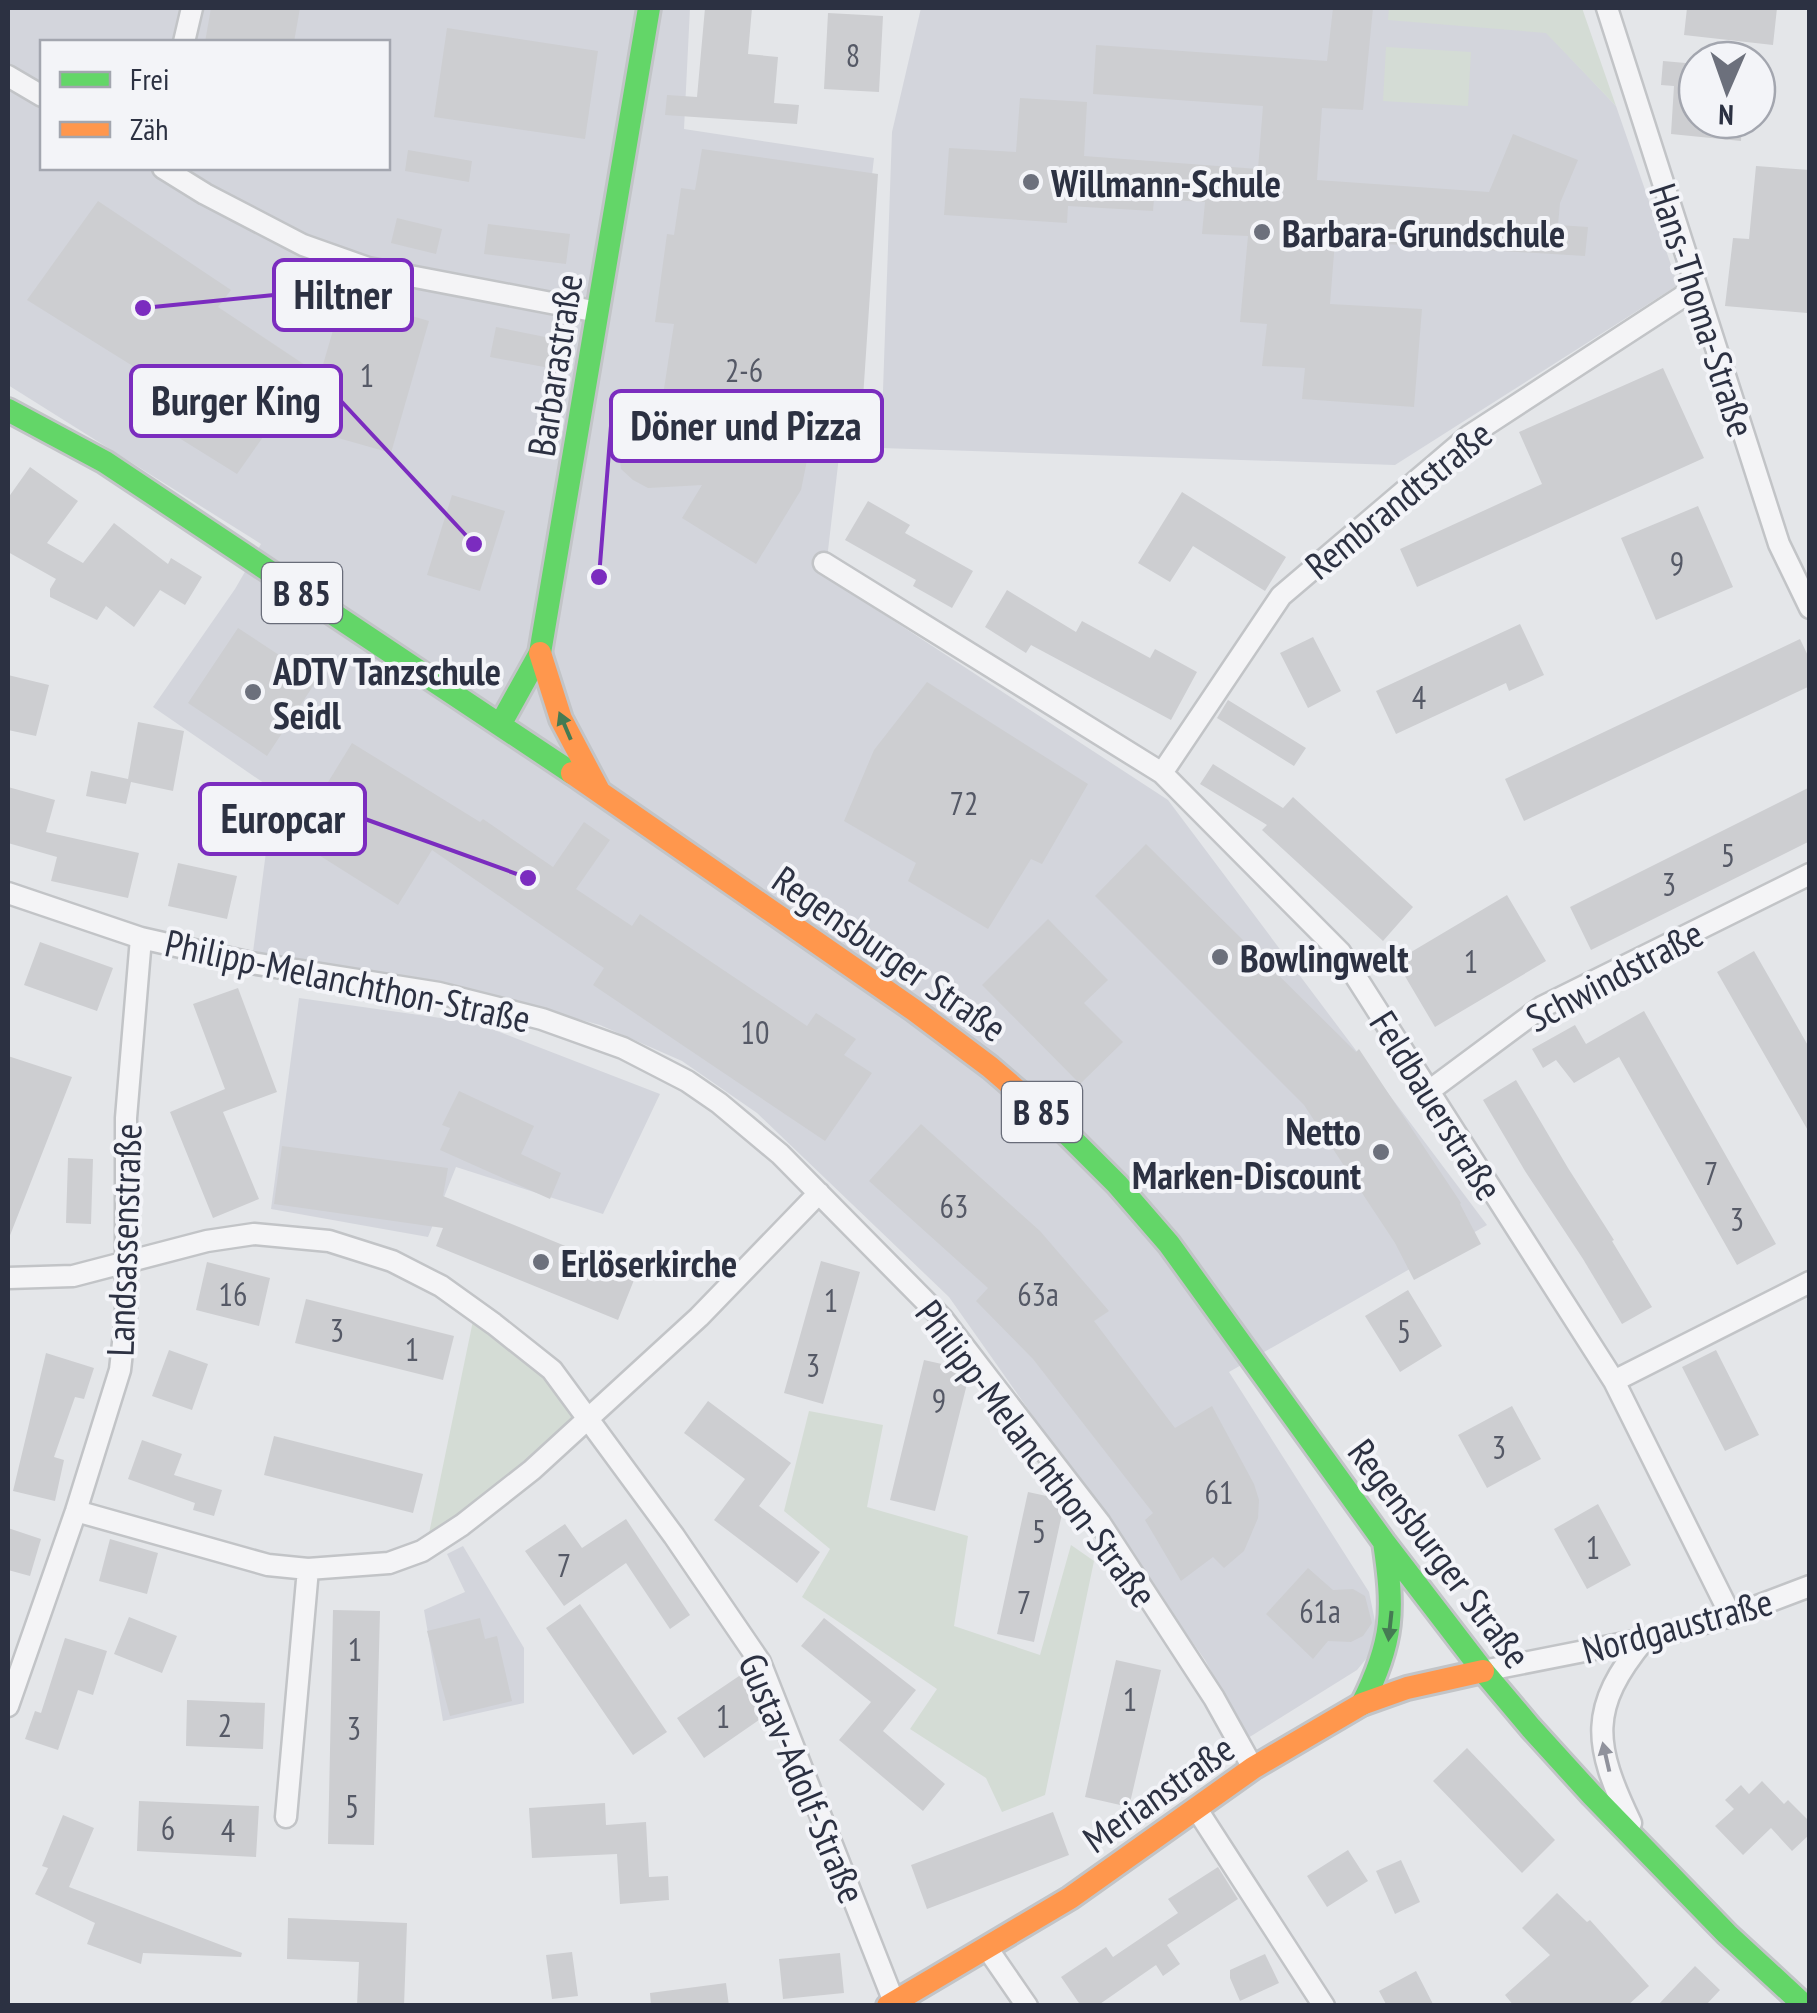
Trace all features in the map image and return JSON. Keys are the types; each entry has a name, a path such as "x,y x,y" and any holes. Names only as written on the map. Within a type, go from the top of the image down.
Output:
{"main road":[{"name":"Barbarastraße","path":"500,724 540,654 649,8"},
{"name":"Regensburger Straße","path":"8,410 105,462 500,724 914,1010 990,1067 1060,1127 1169,1244 1384,1542 1530,1728 1727,1934 1805,2006"},
{"path":"540,654 561,719 601,794"},
{"path":"1362,1704 1384,1661 1392,1629 1392,1593 1384,1542"},
{"name":"Merianstraße","path":"891,2004 1070,1898 1252,1768 1362,1704 1408,1688 1483,1671"}],"street":[{"path":"184,40 192,8"},
{"name":"Hans-Thoma-Straße","path":"1606,8 1779,544 1810,608"},
{"path":"8,76 40,95"},
{"path":"167,170 303,245 368,268 598,312"},
{"name":"Rembrandtstraße","path":"1162,773 1281,596 1469,436 1696,288"},
{"name":"Feldbauerstraße","path":"824,563 1162,773 1340,952 1614,1381 1731,1616"},
{"name":"Schwindstraße","path":"1428,1091 1542,1007 1810,874"},
{"name":"Philipp-Melanchthon-Straße","path":"8,894 140,938 251,963 439,993 542,1019 623,1048 719,1102 780,1154 942,1318 1100,1522 1214,1698 1252,1768"},
{"name":"Landsassenstraße","path":"8,1706 76,1512 120,1370 126,1316 126,1118 140,938"},
{"path":"76,1512 268,1565 308,1569 390,1563 422,1551 532,1470 699,1317 819,1193"},
{"name":"Gustav-Adolf-Straße","path":"8,1278 73,1276 207,1241 254,1234 329,1241 392,1260 441,1286 552,1370 674,1536 760,1662 891,2004"},
{"path":"1614,1381 1810,1282"},
{"path":"286,1816 308,1569"},
{"name":"Nordgaustraße","path":"1483,1671 1646,1639 1731,1616 1810,1586"},
{"path":"1642,1847 1614,1790 1603,1746 1602,1714 1626,1662 1646,1639"},
{"path":"1196,1808 1324,2006"},
{"path":"987,1948 1027,2006"}],"shaded area":[{"path":"8,8 690,8 684,129 874,158 825,576 1168,800 1487,1225 1229,1372 1369,1592 1377,1631 1371,1653 1357,1670 1248,1738 1205,1660 949,1297 757,1113 682,1061 600,1025 442,983 253,952 274,790 153,707 235,589 261,544 8,385"},
{"path":"921,8 1549,8 1547,33 1616,106 1678,285 1395,465 881,448 892,132"},
{"path":"1389,8 1582,8 1616,106 1546,33 1388,20"},
{"path":"1386,47 1471,52 1468,106 1383,101"},
{"path":"299,998 476,1023 660,1094 603,1214 456,1167 428,1237 271,1209"},
{"path":"474,1316 550,1374 584,1418 427,1543"},
{"path":"809,1411 883,1425 867,1507 968,1536 954,1626 1040,1655 1071,1545 1094,1561 1045,1795 1002,1812 986,1778 910,1729 937,1689 802,1597 830,1549 784,1511"},
{"path":"463,1546 524,1648 524,1703 443,1721 424,1610 465,1592 447,1554"}],"building":[{"path":"211,8 300,8 294,40 205,40"},
{"path":"705,8 752,8 748,54 778,57 774,103 799,105 797,124 665,115 667,95 697,97"},
{"name":"Barbara-Grundschule","path":"1333,8 1373,8 1363,110 1322,108 1317,180 1489,192 1513,134 1578,160 1560,203 1558,225 1588,227 1585,256 1335,241 1330,304 1422,309 1414,407 1302,399 1305,368 1262,366 1267,324 1240,322 1248,236 1202,234 1205,202 1154,199 1153,211 1068,206 1067,223 944,215 949,148 1016,152 1020,98 1087,102 1084,156 1258,169 1263,106 1093,94 1096,45 1327,61"},
{"path":"1687,8 1777,8 1774,40 1684,35"},
{"path":"828,13 883,16 879,92 824,89"},
{"path":"447,28 598,51 585,139 434,117"},
{"path":"1663,61 1677,62 1677,135 1671,134 1674,86 1661,85"},
{"path":"702,149 878,174 861,428 815,421 801,490 756,564 682,518 702,485 648,488 621,469 619,452 626,434 638,424 659,421 674,324 655,322 667,234 674,235 681,188 695,190"},
{"path":"408,150 472,161 469,182 405,171"},
{"path":"1756,166 1810,170 1807,313 1725,306 1733,238 1749,239"},
{"path":"98,201 231,290 218,307 320,375 343,296 429,321 391,453 275,420 237,474 147,418 168,388 27,300"},
{"path":"397,218 442,229 436,254 391,243"},
{"path":"488,224 570,234 566,264 484,254"},
{"path":"496,327 560,340 555,369 490,357"},
{"path":"1663,368 1704,458 1417,587 1400,549 1542,484 1519,432"},
{"path":"30,467 78,501 47,543 83,563 114,523 168,564 171,558 202,577 185,605 160,590 134,627 106,606 97,620 50,597 56,579 8,552 8,498"},
{"path":"1182,492 1286,557 1265,591 1193,546 1170,582 1138,563"},
{"path":"452,495 505,511 480,591 427,575"},
{"path":"868,501 910,525 905,533 973,571 952,608 913,586 916,580 845,540"},
{"path":"1698,506 1733,587 1656,620 1621,538"},
{"path":"1007,590 1076,632 1082,621 1150,658 1155,649 1197,672 1171,720 1031,645 1026,653 985,627"},
{"path":"1520,624 1544,675 1509,691 1506,683 1396,734 1376,691"},
{"name":"ADTV Tanzschule Seidl","path":"238,628 317,680 267,756 188,703"},
{"path":"1313,637 1341,691 1308,708 1280,653"},
{"path":"1800,639 1810,660 1810,686 1524,821 1505,779"},
{"path":"8,675 49,685 36,736 8,730"},
{"path":"927,682 1088,784 1042,864 1031,859 988,929 908,881 916,863 844,821 874,750"},
{"path":"1228,700 1306,748 1294,766 1217,718"},
{"path":"138,722 184,731 173,791 131,782 126,804 86,796 91,771 128,779"},
{"path":"352,743 480,822 483,819 553,867 584,822 610,840 576,889 632,926 640,914 807,1026 816,1013 856,1039 844,1055 872,1073 825,1141 593,985 604,968 432,850 398,905 314,852 333,821 291,795 337,802 322,792"},
{"path":"1213,764 1283,808 1293,797 1413,907 1383,941 1262,830 1267,825 1200,784"},
{"path":"8,787 55,800 46,832 139,853 128,898 51,881 57,857 8,843"},
{"path":"1810,787 1810,841 1591,950 1570,907"},
{"path":"1146,844 1356,1052 1359,1049 1461,1203 1481,1244 1414,1280 1395,1243 1304,1105 1095,896"},
{"path":"178,863 237,876 227,919 168,906"},
{"path":"1507,895 1546,961 1435,1027 1396,961"},
{"path":"1048,919 1108,980 1084,1003 1123,1042 1080,1084 982,985"},
{"path":"40,942 113,968 97,1011 24,985"},
{"path":"1754,951 1810,1049 1810,1134 1717,972"},
{"path":"238,988 277,1092 223,1112 259,1199 213,1218 170,1112 225,1089 193,1004"},
{"path":"1644,1011 1776,1244 1737,1265 1619,1057 1574,1083 1556,1060 1543,1068 1532,1049 1575,1025 1586,1044"},
{"path":"8,1056 72,1077 9,1238 8,1237"},
{"path":"1516,1080 1652,1307 1622,1324 1483,1100"},
{"path":"459,1091 534,1126 521,1154 561,1173 550,1199 440,1150 450,1128 442,1125"},
{"path":"921,1124 1040,1231 1109,1311 1094,1321 1175,1428 1212,1406 1259,1500 1258,1518 1244,1551 1224,1568 1213,1557 1181,1581 1145,1520 1153,1513 1033,1359 976,1301 988,1288 869,1181"},
{"path":"282,1146 448,1168 443,1196 636,1275 618,1320 436,1246 443,1228 274,1204"},
{"path":"68,1158 93,1159 91,1224 66,1223"},
{"path":"821,1261 860,1272 823,1404 784,1393"},
{"path":"207,1262 270,1278 259,1326 196,1310"},
{"path":"1408,1290 1442,1346 1400,1372 1365,1316"},
{"path":"306,1299 454,1336 443,1380 295,1343"},
{"path":"169,1350 208,1364 192,1410 152,1396"},
{"path":"1716,1350 1759,1435 1725,1451 1682,1367"},
{"path":"46,1353 94,1368 84,1399 75,1397 54,1457 64,1460 55,1501 13,1491"},
{"path":"924,1360 964,1369 969,1376 935,1511 890,1500"},
{"path":"708,1401 791,1463 759,1506 820,1552 797,1583 714,1520 745,1479 684,1433"},
{"path":"1512,1406 1541,1459 1487,1488 1458,1435"},
{"path":"274,1436 423,1474 413,1513 264,1475"},
{"path":"142,1440 182,1454 174,1475 222,1490 214,1516 193,1510 195,1503 128,1479"},
{"path":"1028,1492 1065,1500 1034,1642 997,1634"},
{"path":"1598,1504 1631,1565 1587,1589 1554,1529"},
{"path":"626,1519 690,1615 670,1629 626,1563 564,1606 525,1551 565,1524 582,1548"},
{"path":"8,1528 41,1539 30,1576 8,1570"},
{"path":"110,1539 158,1553 147,1594 99,1581"},
{"path":"1308,1568 1333,1590 1353,1589 1365,1596 1372,1623 1363,1636 1351,1642 1328,1641 1313,1659 1266,1614"},
{"path":"580,1604 667,1732 633,1755 546,1628"},
{"path":"333,1610 380,1611 374,1845 328,1844"},
{"path":"129,1617 177,1636 162,1673 114,1654"},
{"path":"480,1618 485,1639 497,1636 512,1701 450,1716 427,1631"},
{"path":"824,1618 916,1690 883,1731 945,1784 923,1811 839,1740 871,1702 801,1646"},
{"path":"65,1638 107,1651 93,1695 78,1690 58,1750 25,1739 35,1711 41,1713"},
{"path":"1116,1660 1161,1670 1129,1807 1085,1797"},
{"path":"742,1674 766,1715 704,1758 677,1718"},
{"path":"187,1700 265,1703 263,1749 186,1746"},
{"path":"1467,1748 1555,1840 1522,1873 1433,1781"},
{"path":"1762,1781 1784,1804 1788,1800 1810,1822 1810,1834 1792,1851 1771,1828 1743,1855 1715,1826 1734,1809 1725,1800 1741,1785 1749,1794"},
{"path":"139,1801 259,1806 256,1857 137,1851"},
{"path":"605,1803 606,1825 646,1822 649,1877 668,1876 669,1900 620,1904 617,1854 532,1858 529,1808"},
{"path":"1053,1812 1069,1855 927,1909 911,1865"},
{"path":"63,1815 94,1828 69,1887 242,1953 241,1957 143,1953 141,1964 87,1944 95,1923 35,1894 48,1868 42,1866"},
{"path":"1348,1850 1368,1881 1327,1907 1307,1876"},
{"path":"1401,1860 1420,1902 1395,1914 1376,1871"},
{"path":"1218,1867 1238,1899 1167,1945 1180,1964 1163,1976 1156,1965 1097,2006 1081,2006 1061,1977 1106,1947 1113,1957 1178,1913 1168,1899"},
{"path":"1557,1893 1587,1922 1590,1920 1649,1986 1627,2006 1514,2006 1505,1995 1550,1955 1522,1928"},
{"path":"288,1918 407,1923 404,2006 357,2006 359,1962 287,1959"},
{"path":"572,1952 578,1996 552,1999 546,1955"},
{"path":"840,1953 844,1993 783,1999 779,1959"},
{"path":"1265,1954 1279,1983 1240,2001 1230,1970"},
{"path":"1695,1966 1720,1990 1705,2006 1657,2006"},
{"path":"1416,1971 1434,2006 1387,2006 1379,1991"},
{"path":"726,1983 729,2006 651,2006 650,1993"}],"traffic: fast":[{"path":"500,725 540,653 649,8"},
{"path":"8,410 105,462 572,773"},
{"path":"1019,1092 1117,1184 1169,1244 1384,1542 1531,1728 1727,1934 1805,2006"},
{"path":"1362,1704 1380,1662 1389,1625 1384,1542"}],"traffic: slow":[{"path":"540,653 561,719 598,789"},
{"path":"572,773 914,1010 1019,1092"},
{"path":"888,2006 1070,1898 1253,1768 1362,1704 1407,1688 1483,1671"}],"place":[{"name":"Willmann-Schule","path":"1031,182"},
{"name":"Barbara-Grundschule","path":"1262,232"},
{"name":"Hiltner","path":"143,308"},
{"name":"Burger King","path":"474,544"},
{"name":"Döner und Pizza","path":"599,577"},
{"name":"ADTV Tanzschule Seidl","path":"253,692"},
{"name":"Europcar","path":"528,878"},
{"name":"Bowlingwelt","path":"1220,957"},
{"name":"Netto Marken-Discount","path":"1381,1152"},
{"name":"Erlöserkirche","path":"541,1262"}]}
